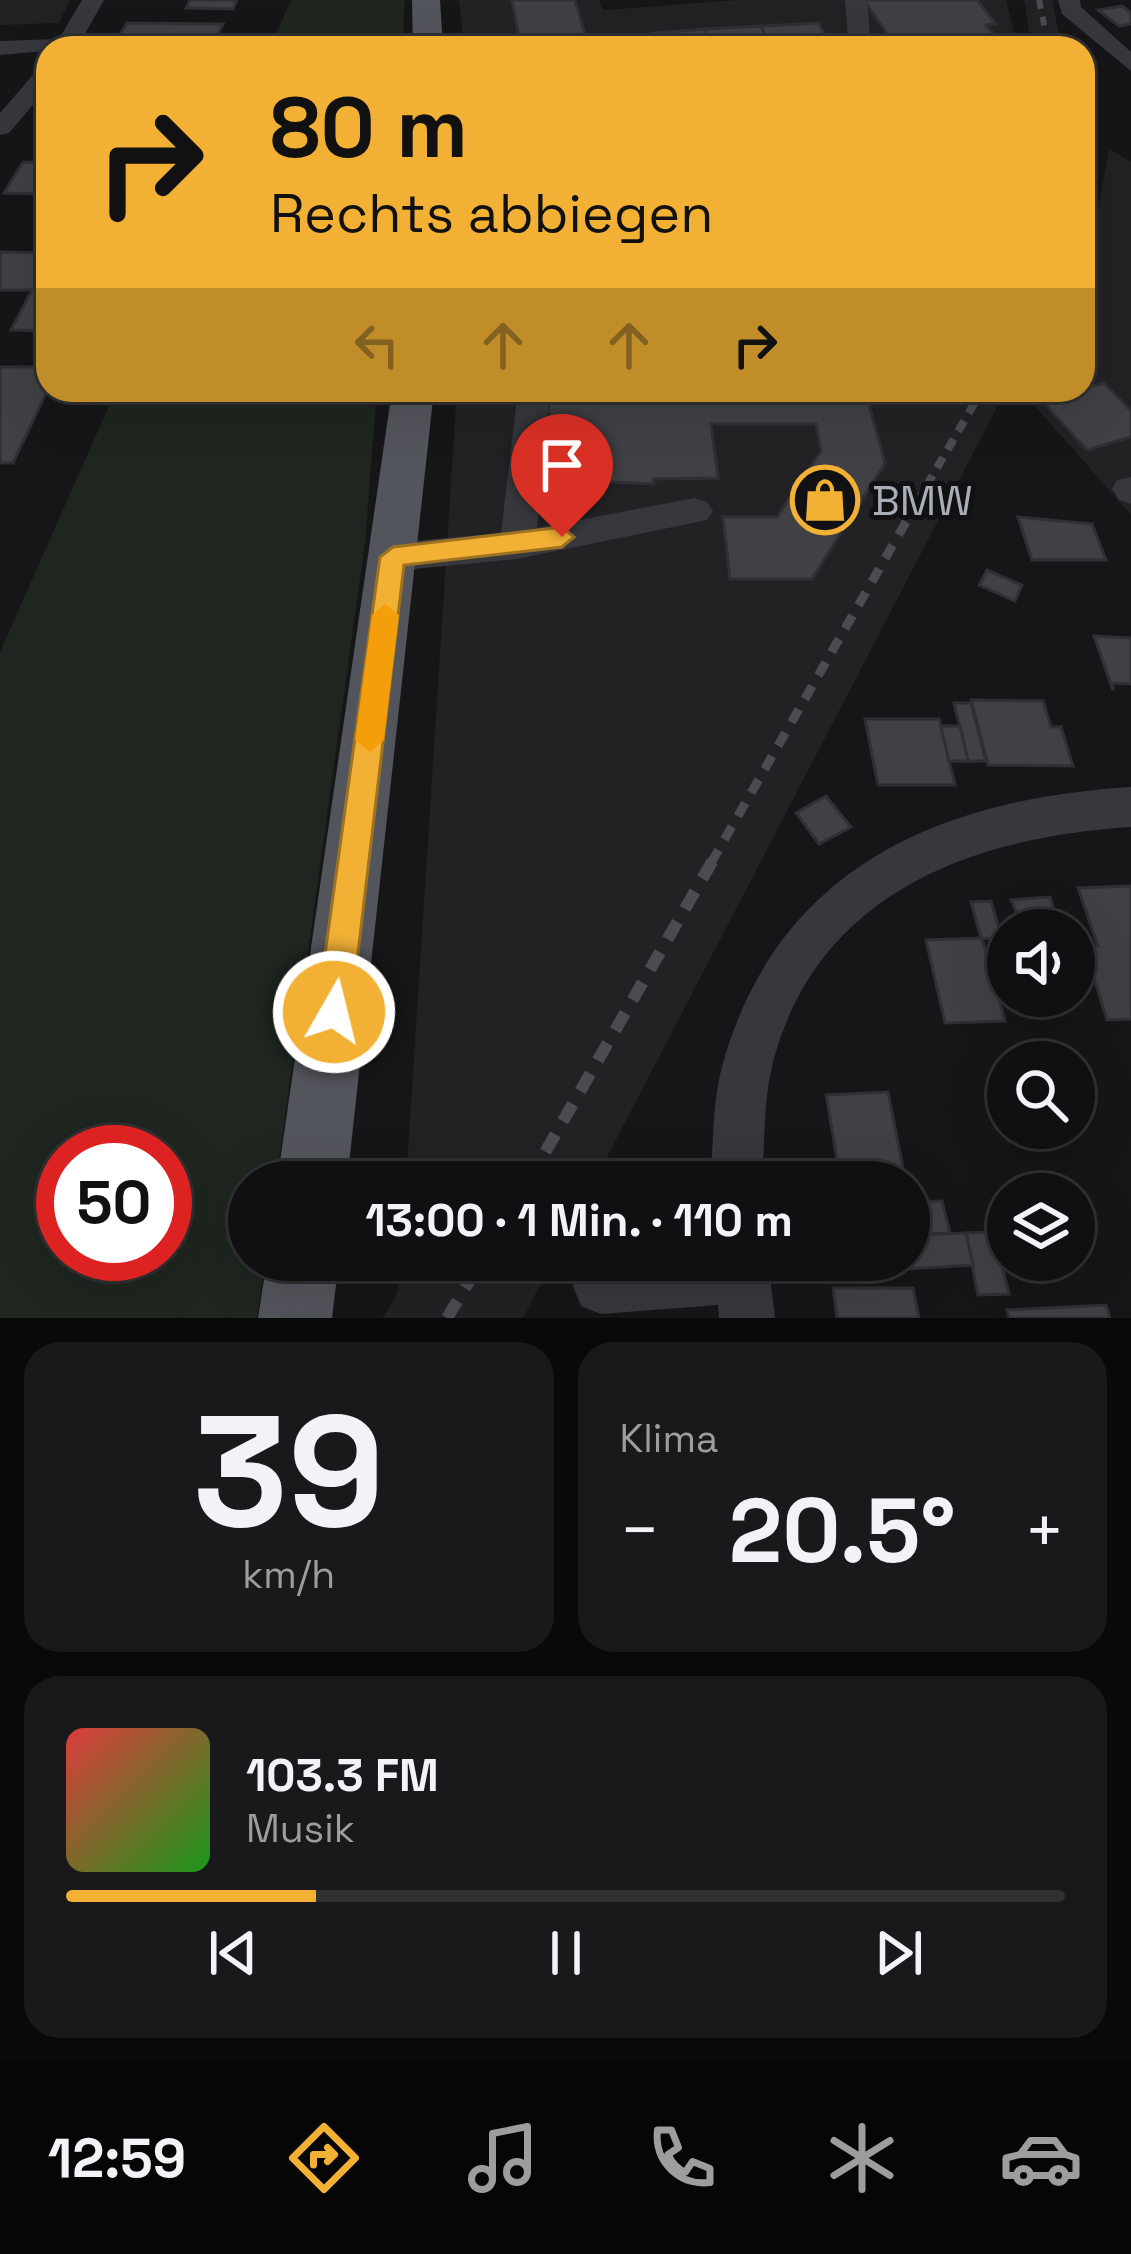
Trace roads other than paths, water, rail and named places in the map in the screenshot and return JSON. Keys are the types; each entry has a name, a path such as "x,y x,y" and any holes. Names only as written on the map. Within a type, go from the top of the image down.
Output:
{"main road":[{"path":"426,0 428,36"},
{"path":"315,1161 411,402"},
{"path":"295,1318 299,1281"}],"street":[{"path":"72,36 93,0"},
{"path":"856,0 859,36"},
{"path":"1069,0 1070,9 1131,64"},
{"path":"0,48 36,47"},
{"path":"0,128 36,86"},
{"path":"518,545 533,402"},
{"path":"393,557 518,545 695,511"},
{"path":"738,1161 748,1063 792,959 854,890 943,839 1071,807 1131,807"},
{"path":"601,1286 744,1284"}],"railway":[{"path":"1039,0 1046,36"},
{"path":"916,504 975,402"},
{"path":"711,863 918,501"},
{"path":"540,1161 713,860"},
{"path":"447,1318 469,1281"}],"place":[{"name":"BMW","path":"825,500"}]}
